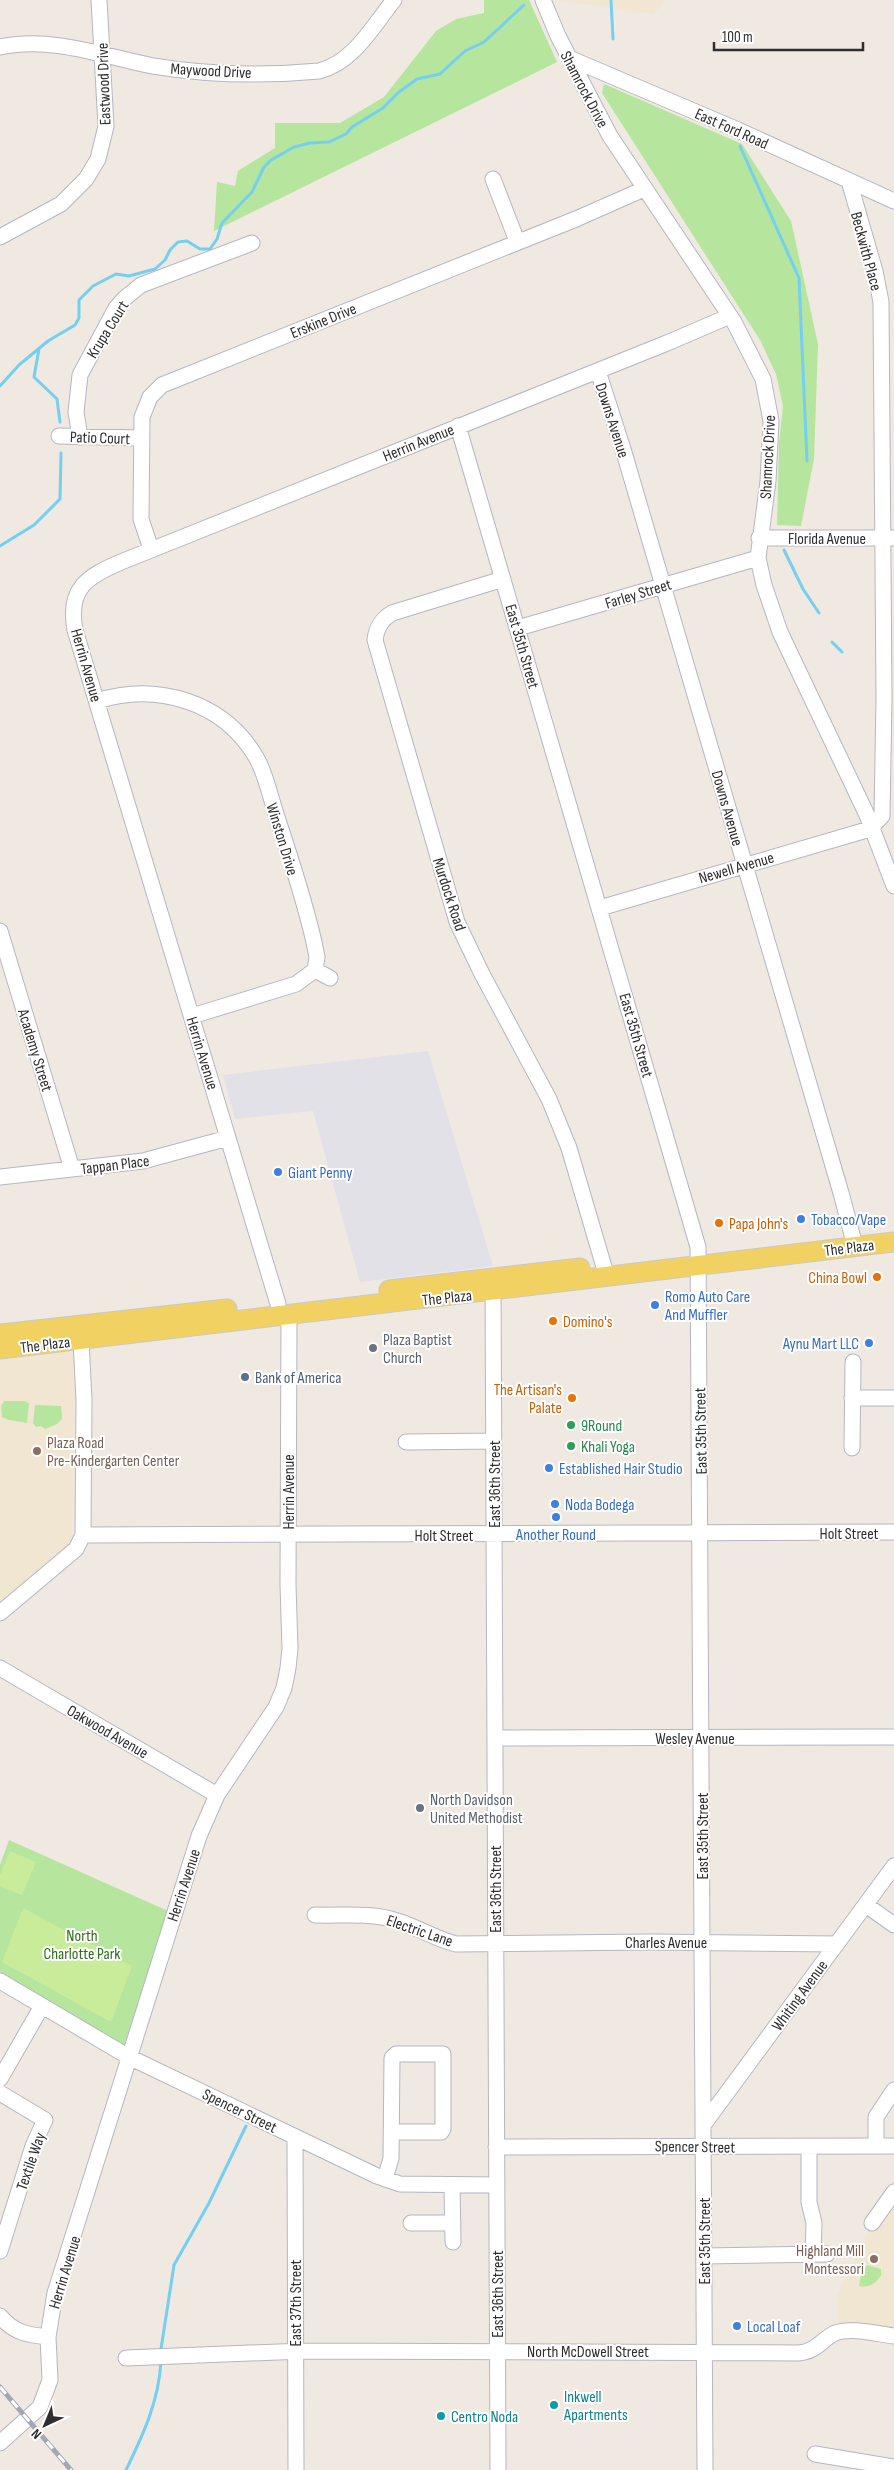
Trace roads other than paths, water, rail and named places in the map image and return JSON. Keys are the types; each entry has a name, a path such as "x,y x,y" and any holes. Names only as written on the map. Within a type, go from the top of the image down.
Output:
{"main road":[{"name":"The Plaza","path":"0,1334 283,1309 493,1285 854,1241 894,1231"},
{"name":"The Plaza","path":"854,1241 894,1242"},
{"name":"The Plaza","path":"0,1350 81,1340 283,1309"}],"street":[{"name":"Eastwood Drive","path":"0,237 61,204 91,173 98,160 106,126 99,0"},
{"name":"Maywood Drive","path":"0,47 35,44 87,50 191,71 320,72 340,63 353,52 394,0"},
{"name":"Shamrock Drive","path":"543,0 569,58 610,136 730,316 763,379 770,408 771,443 758,558 764,585 780,632 872,827 887,849 894,886"},
{"name":"East Ford Road","path":"569,58 738,130 894,201"},
{"path":"493,178 517,242"},
{"name":"Beckwith Place","path":"849,181 878,288 888,377 889,697 884,810 882,816 872,827"},
{"name":"Erskine Drive","path":"151,549 141,519 140,438 142,417 148,401 162,385 170,380 517,242 644,189"},
{"name":"Krupa Court","path":"80,437 76,403 80,374 116,308 125,298 142,286 252,243"},
{"name":"Herrin Avenue","path":"0,2443 40,2407 50,2380 48,2337 55,2293 199,1836 217,1795 271,1716 284,1688 290,1648 283,1309 228,1138 74,624 73,611 76,596 86,580 94,574 151,549 598,371 730,316"},
{"name":"Downs Avenue","path":"598,371 624,449 662,586 854,1241"},
{"name":"East 35th Street","path":"458,426 694,1228 698,1260 705,2470"},
{"name":"Patio Court","path":"59,436 140,438"},
{"name":"Florida Avenue","path":"759,538 888,538"},
{"name":"Farley Street","path":"518,628 758,558"},
{"name":"Murdock Road","path":"504,579 392,613 384,619 377,630 375,640 458,922 482,974 550,1099 569,1148 606,1271"},
{"name":"Winston Drive","path":"97,701 137,693 180,698 211,712 248,746 261,768 306,913 317,957 315,970"},
{"name":"Newell Avenue","path":"600,908 872,827"},
{"name":"Academy Street","path":"0,931 72,1169"},
{"path":"192,1016 296,984 315,970 330,978"},
{"name":"Tappan Place","path":"0,1177 150,1160 228,1138"},
{"name":"East 36th Street","path":"493,1285 498,2470"},
{"path":"0,1614 76,1549 83,1535 84,1400 81,1340"},
{"path":"852,1448 853,1362"},
{"path":"852,1398 894,1398"},
{"path":"406,1442 494,1441"},
{"name":"Holt Street","path":"83,1535 894,1532"},
{"name":"Oakwood Avenue","path":"0,1668 217,1795"},
{"name":"Wesley Avenue","path":"496,1738 894,1737"},
{"name":"Whiting Avenue","path":"704,2124 894,1866"},
{"path":"866,1905 894,1925"},
{"name":"Electric Lane","path":"315,1916 380,1916 398,1921 441,1940 456,1944 496,1942"},
{"name":"Charles Avenue","path":"496,1942 837,1944"},
{"name":"Spencer Street","path":"0,1981 129,2057 385,2179 400,2184 497,2185"},
{"path":"0,2078 42,2006"},
{"path":"385,2179 391,2158 392,2058 396,2054 443,2054 443,2129 441,2132 392,2132"},
{"path":"876,2146 876,2117 894,2090"},
{"name":"Textile Way","path":"0,2093 45,2120 34,2146 0,2251"},
{"name":"East 37th Street","path":"295,2137 296,2470"},
{"name":"Spencer Street","path":"496,2147 894,2146"},
{"path":"704,2256 820,2254 809,2202 810,2147"},
{"path":"452,2185 453,2242"},
{"path":"875,2219 894,2192"},
{"path":"411,2223 453,2223"},
{"path":"0,2316 14,2331 26,2335 48,2337"},
{"name":"North McDowell Street","path":"126,2358 295,2352 805,2353 816,2348 838,2332 894,2336"},
{"path":"815,2454 894,2467"}],"waterway":[{"path":"611,0 613,39"},
{"path":"0,386 19,365 48,341 75,325 79,318 79,300 93,286 116,274 129,276 155,269 165,260 170,250 178,242 187,241 200,249 210,249 217,239 222,223 252,192 264,167 271,160 294,147 310,143 329,142 346,134 352,127 383,108 399,92 417,79 440,74 465,51 484,42 524,5"},
{"path":"740,146 799,278 807,461"},
{"path":"39,349 34,377 57,399 60,422"},
{"path":"0,546 34,525 60,499 61,453"},
{"path":"784,550 803,589 819,613"},
{"path":"832,642 842,652"},
{"path":"161,2349 174,2265 209,2203 246,2126"},
{"path":"126,2470 154,2404 161,2361"}],"railway":[{"path":"0,2387 71,2470"}],"place":[{"name":"Giant Penny","path":"278,1172"},
{"name":"Tobacco/Vape","path":"801,1219"},
{"name":"Papa John's","path":"719,1223"},
{"name":"China Bowl","path":"877,1277"},
{"name":"Romo Auto Care And Muffler","path":"655,1305"},
{"name":"Domino's","path":"553,1321"},
{"name":"Aynu Mart LLC","path":"869,1343"},
{"name":"Plaza Baptist Church","path":"373,1348"},
{"name":"Bank of America","path":"245,1377"},
{"name":"The Artisan's Palate","path":"572,1398"},
{"name":"9Round","path":"571,1425"},
{"name":"Khali Yoga","path":"571,1446"},
{"name":"Plaza Road Pre-Kindergarten Center","path":"37,1451"},
{"name":"Established Hair Studio","path":"549,1468"},
{"name":"Noda Bodega","path":"555,1504"},
{"name":"Another Round","path":"556,1517"},
{"name":"North Davidson United Methodist","path":"420,1808"},
{"name":"Highland Mill Montessori","path":"874,2259"},
{"name":"Local Loaf","path":"737,2326"},
{"name":"Inkwell Apartments","path":"554,2405"},
{"name":"Centro Noda","path":"441,2416"}],"park label":[{"name":"North Charlotte Park","path":"82,1944"}]}
